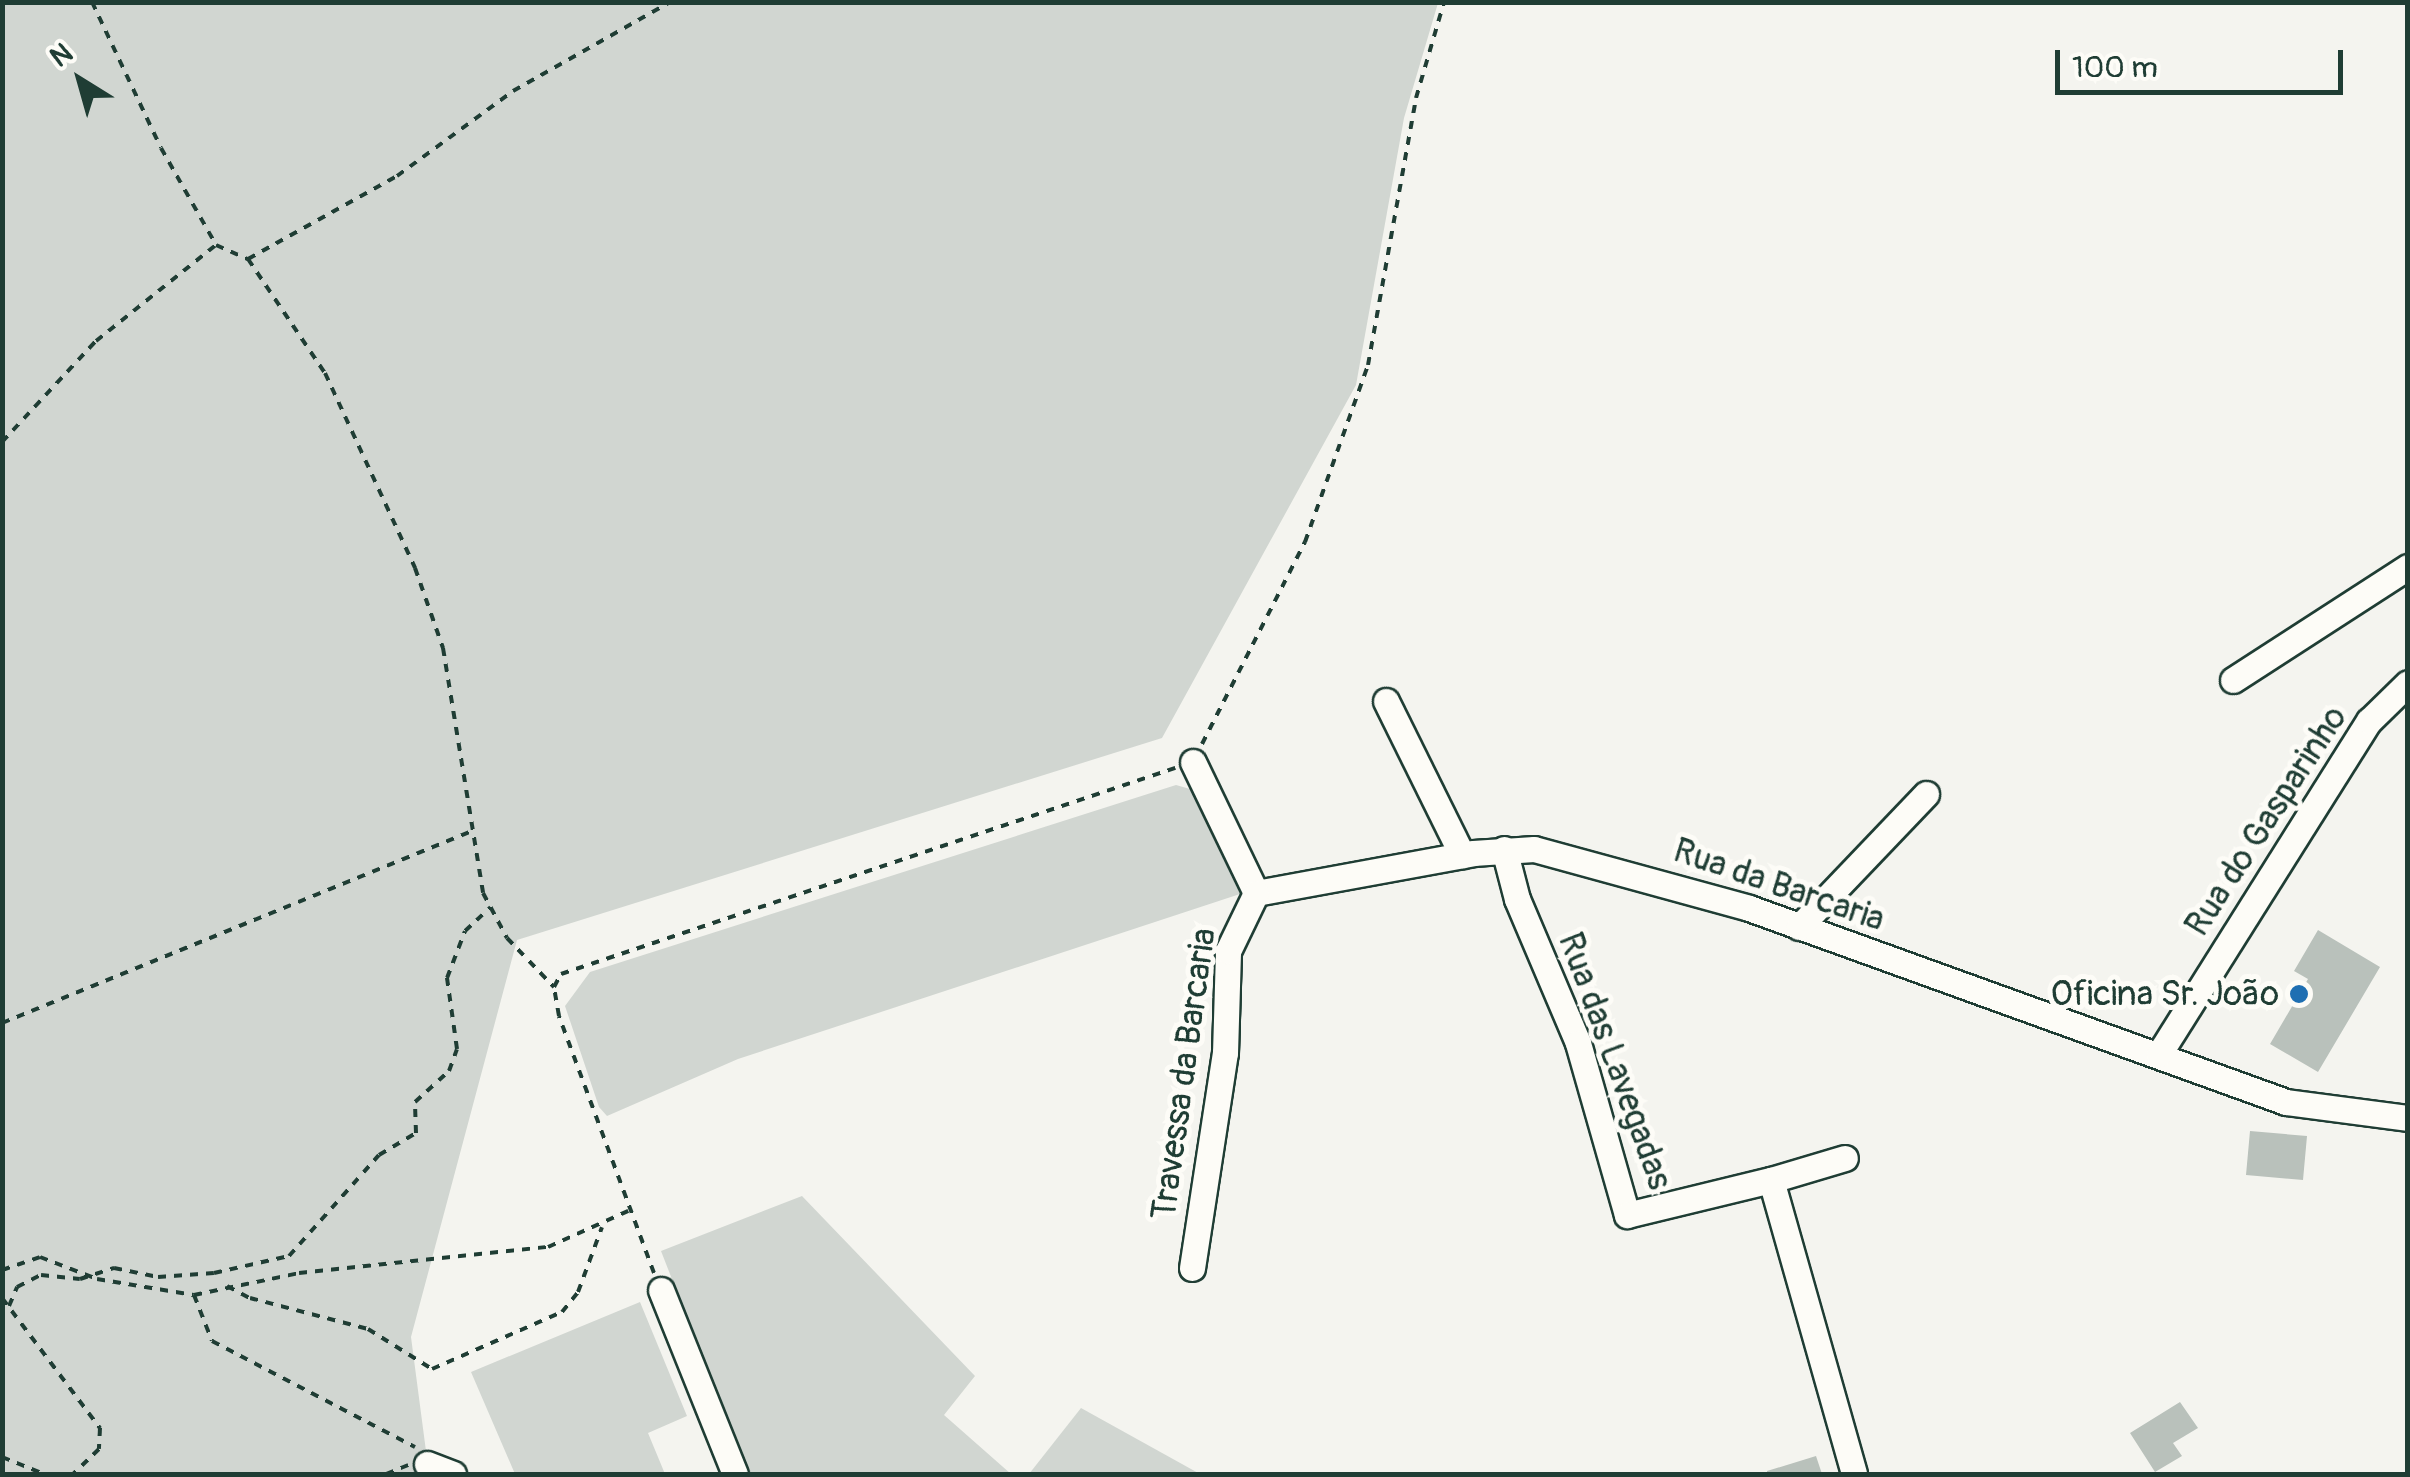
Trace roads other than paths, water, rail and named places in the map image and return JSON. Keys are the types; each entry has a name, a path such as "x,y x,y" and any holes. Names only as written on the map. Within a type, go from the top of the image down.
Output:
{"street":[{"path":"2232,680 2408,567"},
{"name":"Rua do Gasparinho","path":"2159,1054 2369,721 2408,683"},
{"path":"1386,701 1462,855"},
{"path":"1192,762 1256,893"},
{"path":"1800,927 1926,794"},
{"name":"Rua da Barcaria","path":"1256,893 1504,849 1596,862 1800,927 2286,1102 2408,1118"},
{"name":"Rua das Lavegadas","path":"1504,849 1517,899 1578,1043 1627,1215 1771,1180"},
{"name":"Travessa da Barcaria","path":"1192,1268 1224,1053 1228,951 1256,893"},
{"path":"1844,1158 1771,1180 1854,1474"},
{"path":"662,1290 736,1474"},
{"path":"428,1464 454,1474"}],"place":[{"name":"Oficina Sr. João","path":"2299,994"}]}
